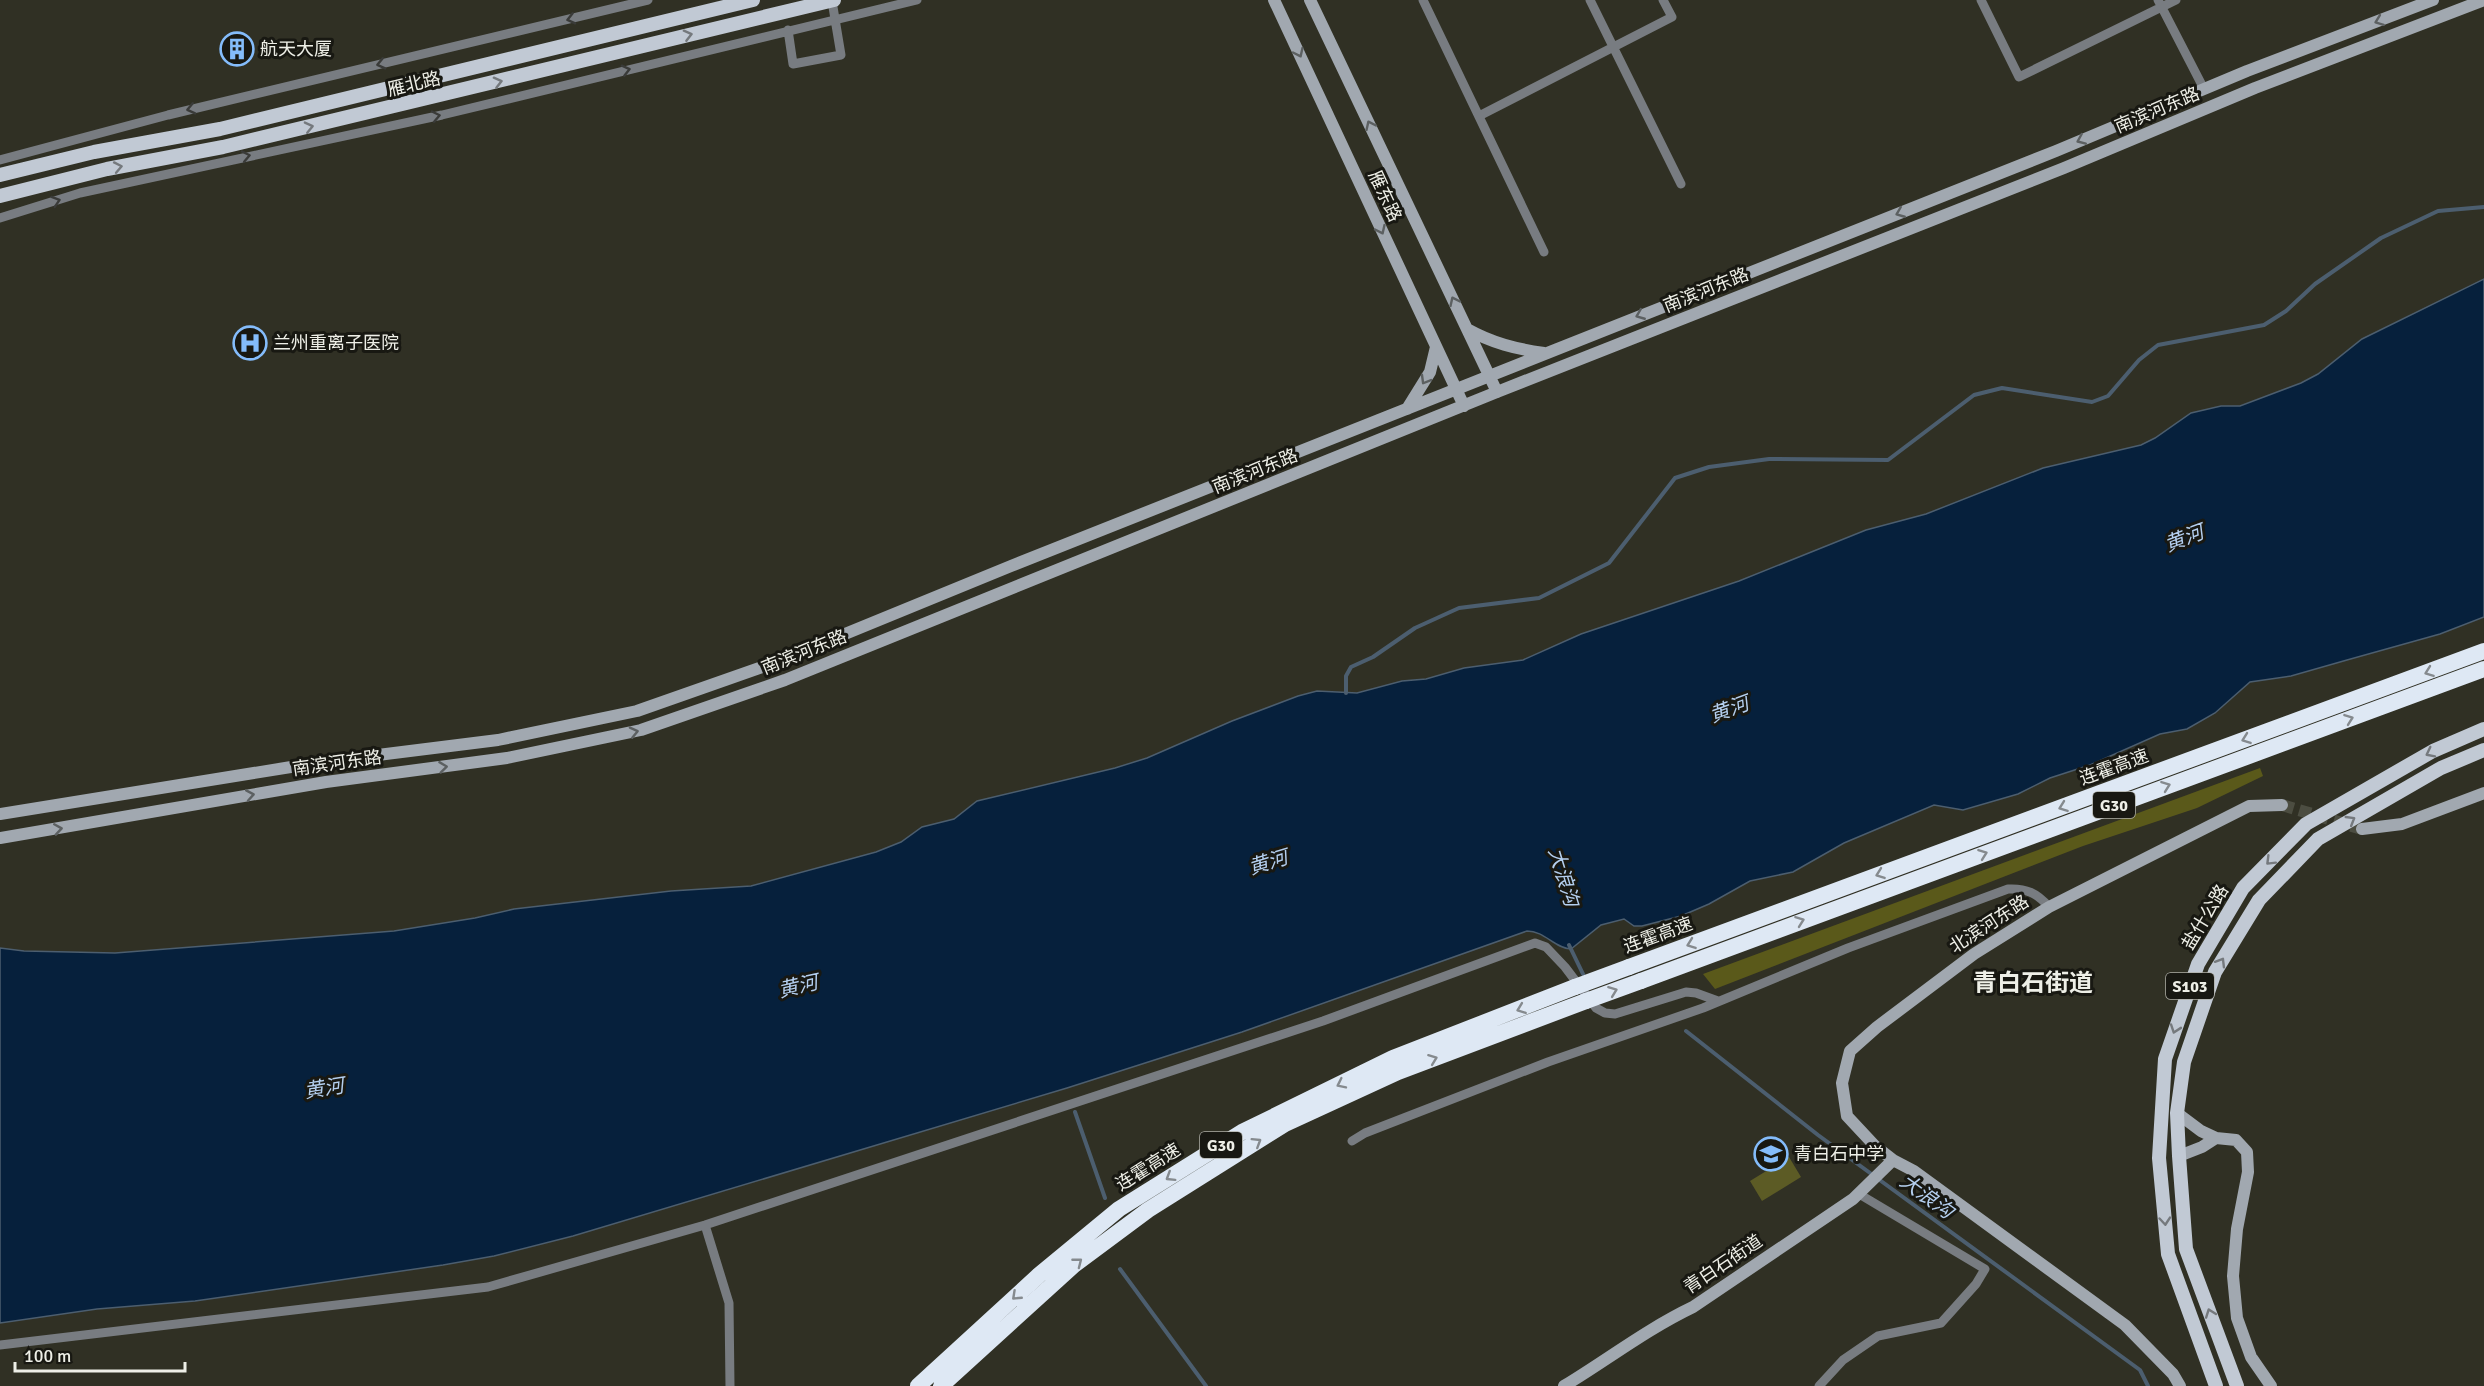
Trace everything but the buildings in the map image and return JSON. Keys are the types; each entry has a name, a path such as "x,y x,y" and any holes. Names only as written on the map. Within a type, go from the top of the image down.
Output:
{"highway":[{"name":"连霍高速","path":"918,1386 1038,1275 1119,1209 1242,1132 1393,1058 1575,987 2484,651"},
{"name":"连霍高速","path":"941,1386 1074,1265 1149,1210 1285,1124 1398,1072 2484,669"}],"main road":[{"name":"雁北路","path":"0,176 94,152 220,129 753,0"},
{"name":"雁北路","path":"0,196 107,169 245,142 833,0"},
{"name":"雁东路","path":"1274,0 1464,406"},
{"name":"雁东路","path":"1310,0 1497,392"},
{"name":"南滨河东路","path":"0,814 322,762 498,740 637,711 778,661 1011,566 1407,410 1489,375 2056,151 2247,71 2433,0"},
{"name":"南滨河东路","path":"0,838 326,782 507,758 641,730 785,680 1014,585 2064,168 2255,88 2484,0"},
{"path":"2247,71 2255,88"},
{"path":"1467,329 1489,341 1516,349 1545,353"},
{"path":"1407,410 1430,372 1436,347"},
{"path":"1011,566 1014,585"},
{"name":"盐什公路","path":"2214,1381 2168,1254 2159,1158 2165,1059 2198,964 2243,888 2306,824 2433,751 2484,729"},
{"name":"盐什公路","path":"2237,1386 2186,1249 2179,1156 2177,1113 2184,1062 2215,972 2259,900 2318,839 2441,768 2484,750"},
{"path":"2362,829 2402,824 2484,793"},
{"name":"北滨河东路","path":"1889,1164 1847,1116 1842,1083 1850,1051 1877,1027 1974,954 2049,907 2248,806 2282,805"},
{"path":"2177,1113 2216,1138 2236,1140 2247,1152 2248,1172 2237,1229 2233,1276 2237,1318 2251,1357 2271,1386"},
{"path":"2179,1156 2202,1147 2216,1138"},
{"path":"1889,1164 1914,1171 2125,1325 2173,1374 2180,1386"},
{"name":"青白石街道","path":"1564,1386 1666,1320 1693,1307 1862,1190 1889,1164"}],"street":[{"path":"0,160 168,114 648,0"},
{"path":"788,30 793,64 841,56 833,0"},
{"path":"0,218 80,193 442,115 917,0"},
{"path":"1424,0 1544,252"},
{"path":"1590,0 1681,184"},
{"path":"1479,116 1672,17 1663,0"},
{"path":"1981,0 2019,77 2159,4 2176,0"},
{"path":"2159,4 2204,89"},
{"path":"1352,1141 1365,1133 1527,1070 1703,1008 1848,948 2008,889 2020,888 2031,891 2049,907"},
{"path":"0,1345 488,1287 534,1276 705,1225 1323,1021 1535,943 1546,947 1596,1008 1605,1013 1615,1014 1686,992 1718,1001"},
{"path":"1819,1386 1843,1360 1878,1336 1941,1323 1976,1284 1985,1269 1862,1190"},
{"path":"705,1225 729,1303 730,1386"}],"shaded area":[{"path":"2260,768 2263,776 2197,808 2083,846 1715,989 1703,974"},
{"path":"1789,1157 1801,1177 1762,1201 1750,1181"}],"water":[{"name":"黄河","path":"2484,279 2484,617 2440,634 2291,676 2250,682 2215,713 2187,729 2160,734 2090,765 2050,778 2018,794 1963,810 1934,805 1844,843 1793,872 1750,881 1709,904 1681,916 1642,926 1634,926 1624,919 1601,925 1571,949 1527,931 1242,1032 1067,1088 573,1236 494,1256 443,1265 195,1301 97,1309 0,1323 0,948 24,951 115,953 394,931 475,918 514,909 671,891 751,886 876,852 901,842 922,827 954,819 977,801 1115,768 1147,758 1232,721 1298,696 1317,691 1357,693 1402,681 1426,679 1464,668 1523,660 1581,634 1739,581 1866,530 1926,514 2043,468 2141,445 2191,413 2221,406 2240,406 2301,383 2318,374 2362,339"}],"waterway":[{"path":"1346,693 1346,676 1351,667 1373,657 1415,628 1459,608 1539,598 1609,563 1675,478 1709,467 1769,459 1888,460 1974,395 2002,388 2092,402 2108,396 2139,360 2158,345 2264,325 2286,311 2315,284 2381,238 2438,211 2484,207"},
{"name":"大浪沟","path":"1569,945 1583,974"},
{"name":"大浪沟","path":"1686,1031 1818,1135 2140,1370 2148,1386"},
{"path":"1075,1112 1105,1198"},
{"path":"1120,1269 1206,1386"}],"tunnel":[{"path":"2282,805 2362,829"}],"place":[{"name":"航天大厦","path":"237,49"},
{"name":"兰州重离子医院","path":"250,343"},
{"name":"青白石中学","path":"1771,1154"}],"district":[{"name":"青白石街道","path":"2033,983"}]}
